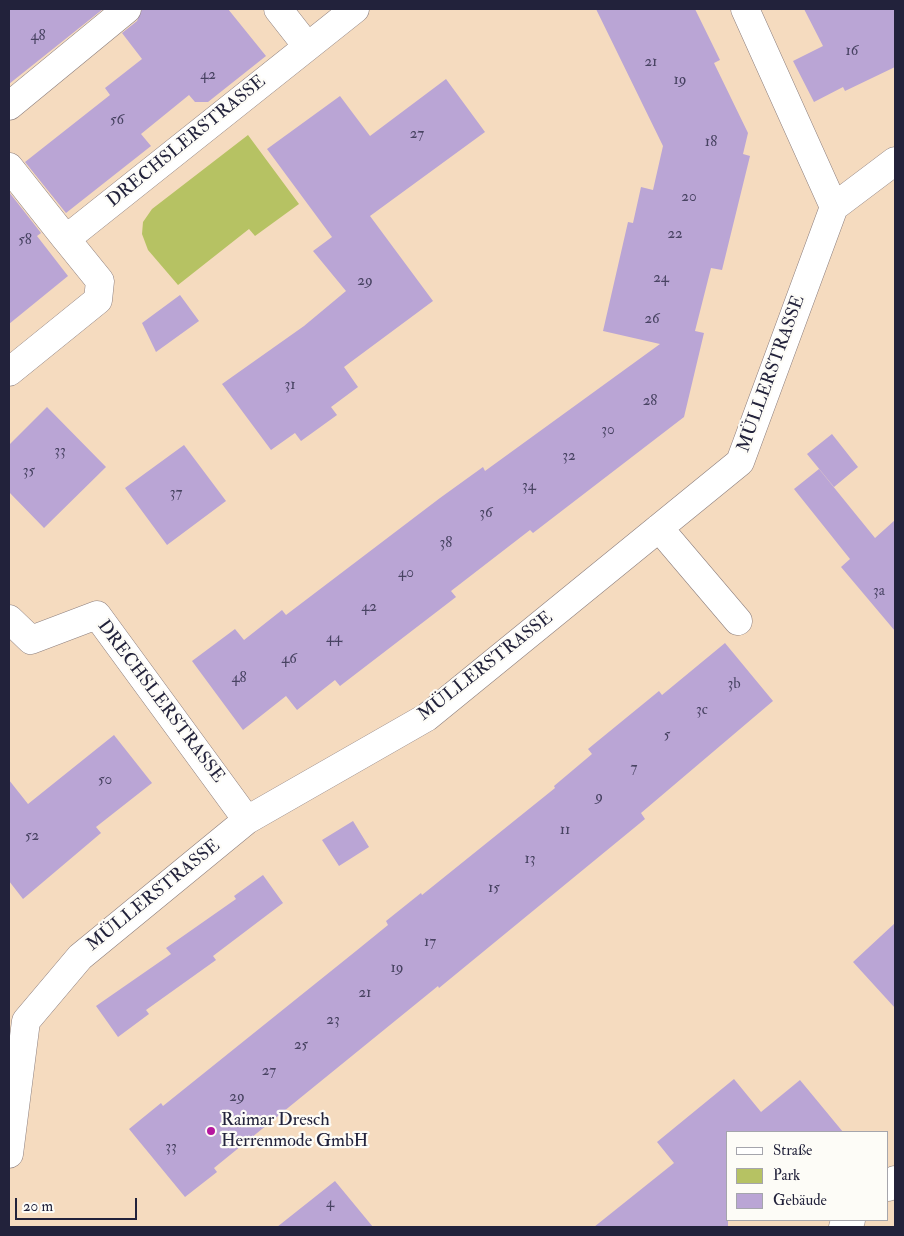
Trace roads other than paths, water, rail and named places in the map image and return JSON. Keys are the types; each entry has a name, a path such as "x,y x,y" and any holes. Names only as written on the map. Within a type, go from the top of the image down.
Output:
{"street":[{"path":"9,106 127,9"},
{"path":"278,9 307,46"},
{"name":"DRECHSLERSTRASSE","path":"66,239 355,9"},
{"path":"744,9 834,207 895,161"},
{"path":"9,167 100,280 98,300 9,372"},
{"name":"MÜLLERSTRASSE","path":"9,1154 26,1021 80,957 247,820 427,717 740,462 834,207"},
{"path":"659,528 738,620"},
{"name":"DRECHSLERSTRASSE","path":"9,619 30,640 97,615 247,820"}],"place":[{"name":"Raimar Dresch Herrenmode GmbH","path":"211,1131"}]}
